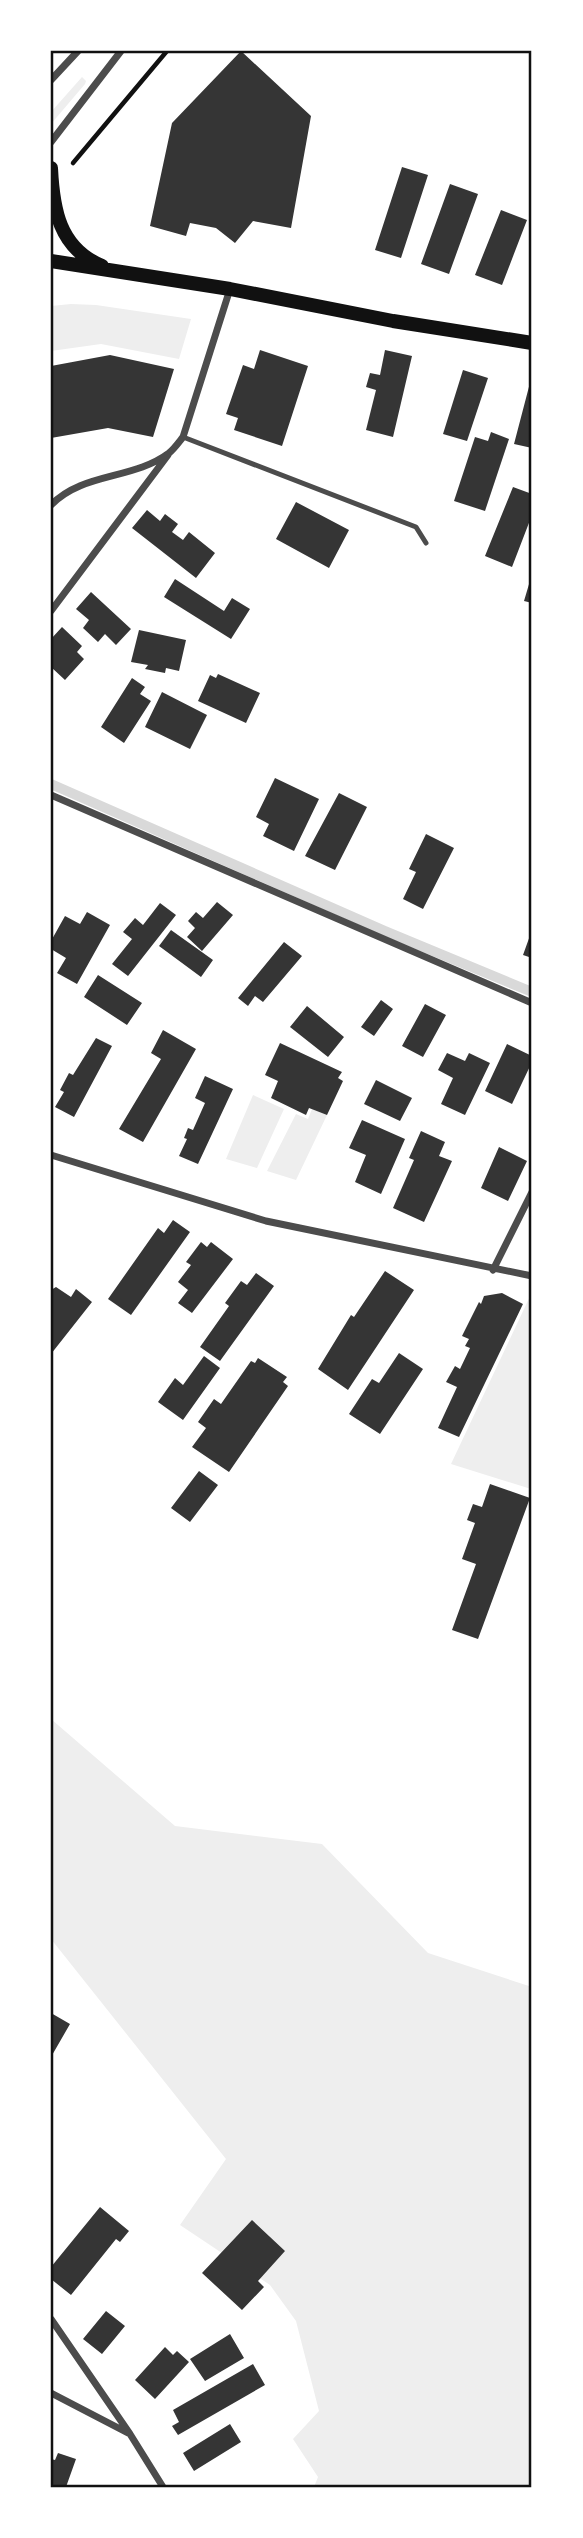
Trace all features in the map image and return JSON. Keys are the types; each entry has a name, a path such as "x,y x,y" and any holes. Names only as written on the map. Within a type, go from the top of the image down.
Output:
{"main road":[{"path":"51,168 53,202 58,222 74,245 90,261 113,271"},
{"path":"51,261 230,289 393,321 532,343"}],"street":[{"path":"51,80 78,51"},
{"path":"51,142 121,51"},
{"path":"51,611 183,437 230,289"},
{"path":"51,505 59,496 79,484 140,468 170,453"},
{"path":"51,796 532,1003"},
{"path":"51,1155 266,1221 532,1276"},
{"path":"493,1270 532,1192"},
{"path":"51,2319 163,2487"},
{"path":"51,2393 130,2434"}],"lane":[{"path":"183,437 416,527 426,543"}],"path":[{"path":"68,168 167,51"}],"shaded area":[{"path":"82,77 86,81 85,84 51,124 51,112"},
{"path":"96,305 191,319 179,359 101,344 51,351 51,306"},
{"path":"253,1095 284,1109 257,1168 226,1159"},
{"path":"312,1109 327,1115 296,1180 267,1171 296,1114 308,1119"},
{"path":"532,1292 532,1486 531,1489 451,1464"},
{"path":"51,1719 175,1826 322,1844 428,1953 532,1987 532,2487 314,2487 318,2477 293,2439 319,2411 296,2321 270,2285 180,2225 226,2159 51,1939"}],"building":[{"path":"241,51 311,116 291,228 253,221 235,243 216,228 190,223 186,236 150,226 172,123"},
{"path":"402,167 428,175 401,258 375,250"},
{"path":"450,184 478,194 449,274 421,264"},
{"path":"501,210 527,220 502,285 475,275"},
{"path":"260,350 308,366 282,446 234,430 238,418 226,414 243,365 254,369"},
{"path":"385,350 412,356 393,437 366,430 376,390 366,387 370,373 380,375"},
{"path":"110,355 174,369 153,437 108,428 51,438 51,366"},
{"path":"463,370 488,378 467,441 443,434"},
{"path":"532,379 532,448 514,444"},
{"path":"491,432 509,439 485,511 454,501 475,437 488,441"},
{"path":"513,487 532,494 532,515 512,567 485,556"},
{"path":"296,502 349,530 329,568 276,539"},
{"path":"147,510 160,521 165,514 178,524 172,532 183,540 189,532 215,553 196,578 132,528"},
{"path":"532,574 532,603 524,601"},
{"path":"175,579 224,611 232,598 250,609 231,639 164,597"},
{"path":"91,592 131,629 116,645 105,634 98,642 83,628 89,620 76,609"},
{"path":"62,627 82,646 77,652 84,659 65,680 51,667 51,639"},
{"path":"139,630 186,640 179,671 166,668 165,673 145,669 148,665 131,662"},
{"path":"218,674 260,693 246,723 198,701 210,675 216,678"},
{"path":"132,678 145,687 140,694 151,701 124,743 101,727"},
{"path":"162,692 207,715 190,749 145,727"},
{"path":"275,778 319,799 294,851 263,836 269,824 256,817"},
{"path":"339,793 367,807 335,870 305,856"},
{"path":"426,834 454,848 423,909 403,899 416,872 409,869"},
{"path":"217,902 233,915 202,951 187,937 195,928 188,921 196,912 203,918"},
{"path":"160,903 176,915 128,976 112,964 132,939 123,932 135,918 143,925"},
{"path":"87,912 110,925 77,984 57,973 66,958 51,949 51,941 65,916 80,924"},
{"path":"171,930 213,960 201,977 159,946"},
{"path":"532,930 532,958 523,955"},
{"path":"284,942 302,956 263,1002 255,996 248,1006 238,998"},
{"path":"98,975 142,1003 127,1025 84,997"},
{"path":"381,1000 393,1009 374,1036 361,1027"},
{"path":"425,1004 446,1015 423,1057 402,1046"},
{"path":"307,1006 344,1037 328,1057 290,1027"},
{"path":"163,1030 196,1049 143,1142 119,1129 161,1059 151,1053"},
{"path":"96,1038 112,1046 74,1117 55,1107 64,1092 60,1090 69,1073 73,1075"},
{"path":"280,1043 342,1072 338,1078 343,1081 327,1115 309,1108 306,1115 271,1098 278,1081 265,1075"},
{"path":"507,1044 532,1056 532,1062 512,1104 485,1091"},
{"path":"447,1053 465,1061 469,1053 490,1063 465,1115 441,1104 453,1078 438,1070"},
{"path":"205,1076 233,1089 198,1164 179,1156 187,1139 184,1138 188,1128 193,1130 205,1103 195,1098"},
{"path":"376,1080 412,1098 400,1121 364,1104"},
{"path":"362,1120 405,1139 381,1194 355,1182 366,1155 349,1148"},
{"path":"421,1131 445,1142 439,1156 452,1161 424,1222 393,1208 414,1160 409,1158"},
{"path":"499,1147 527,1161 508,1201 481,1188"},
{"path":"173,1220 190,1232 131,1315 108,1299 158,1228 164,1233"},
{"path":"201,1242 207,1247 211,1242 233,1259 192,1313 178,1303 188,1290 178,1282 191,1265 186,1262"},
{"path":"385,1271 414,1290 348,1390 318,1369 351,1315 354,1317"},
{"path":"256,1273 274,1286 220,1361 200,1347 229,1306 225,1303 241,1281 247,1285"},
{"path":"56,1287 71,1297 76,1289 92,1302 51,1354 51,1290"},
{"path":"502,1293 523,1304 459,1437 438,1428 457,1387 446,1382 455,1366 460,1369 470,1348 465,1346 469,1339 462,1336 479,1302 481,1304 484,1296"},
{"path":"399,1353 423,1369 380,1434 349,1414 372,1379 379,1383"},
{"path":"204,1356 220,1368 183,1420 158,1402 175,1378 183,1385"},
{"path":"258,1358 287,1377 283,1382 288,1386 229,1472 192,1447 206,1428 198,1422 214,1399 221,1404 251,1361 255,1363"},
{"path":"199,1471 218,1485 190,1522 171,1508"},
{"path":"490,1484 530,1498 478,1639 452,1630 476,1564 462,1559 475,1523 467,1520 473,1504 482,1507"},
{"path":"51,2013 70,2024 51,2057"},
{"path":"100,2207 129,2231 120,2242 116,2239 71,2295 51,2279 51,2267"},
{"path":"252,2220 285,2251 258,2281 264,2287 242,2310 202,2273"},
{"path":"106,2311 125,2326 102,2354 83,2339"},
{"path":"230,2334 244,2358 205,2381 190,2359"},
{"path":"165,2347 173,2355 177,2351 189,2362 155,2399 135,2380"},
{"path":"253,2364 265,2385 178,2435 172,2426 179,2422 173,2410"},
{"path":"230,2424 241,2442 194,2471 183,2453"},
{"path":"58,2453 76,2459 66,2487 51,2487 51,2459 55,2460"}],"waterway":[{"path":"51,784 385,931 532,992"}]}
